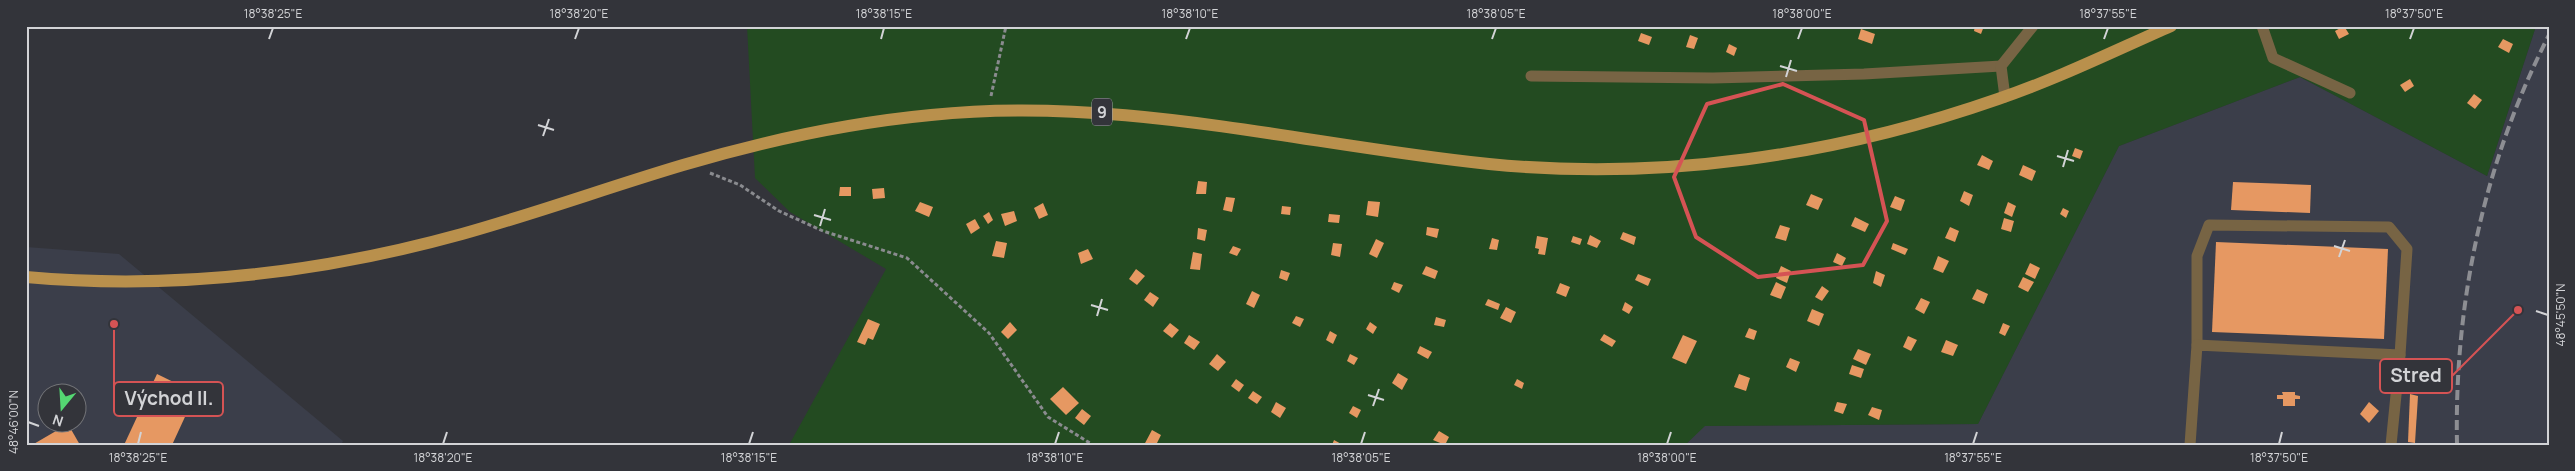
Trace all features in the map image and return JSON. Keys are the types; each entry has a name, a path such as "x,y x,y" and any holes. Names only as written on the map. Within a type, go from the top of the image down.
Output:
{"main road":[{"name":"9","path":"26,277 76,280 164,281 255,275 326,264 463,234 686,164 821,131 936,114 1065,110 1126,114 1180,119 1401,154 1494,164 1617,170 1718,163 1787,154 1920,125 2005,97 2171,26"}],"lane":[{"path":"2005,97 2001,66 2033,26"},
{"path":"2262,26 2273,58 2350,93"},
{"path":"1531,76 1713,78 1864,74 2001,66"},
{"path":"2190,445 2197,345 2197,256 2209,225 2389,228 2407,249 2400,355 2391,445"},
{"path":"2197,345 2400,355"}],"path":[{"path":"987,111 1006,26"},
{"path":"686,164 740,185 779,211 823,231 907,258 989,333 1048,417 1093,445"}],"highlighted area":[{"path":"1783,84 1864,120 1887,221 1863,265 1758,277 1696,237 1674,177 1707,104"}],"shaded area":[{"path":"2536,26 2549,26 2549,445 1685,445 1704,426 1978,424 2119,146 2300,77 2487,176"},
{"path":"26,247 119,254 343,441 341,445 26,445"}],"green space":[{"path":"747,26 2536,26 2487,176 2300,77 2119,146 1978,424 1705,426 1685,445 789,445 886,269 790,212 755,178"}],"building":[{"path":"1975,26 1984,26 1981,34 1974,31"},
{"path":"2344,26 2349,34 2339,39 2335,31"},
{"path":"1861,29 1875,34 1872,44 1858,39"},
{"path":"1641,33 1652,37 1649,45 1638,41"},
{"path":"1690,35 1698,38 1694,49 1686,47"},
{"path":"2503,39 2513,44 2509,53 2498,47"},
{"path":"1729,44 1737,48 1734,56 1726,52"},
{"path":"2410,79 2414,86 2405,92 2400,85"},
{"path":"2474,94 2482,100 2475,109 2467,103"},
{"path":"2075,148 2083,151 2080,159 2072,156"},
{"path":"1982,155 1993,161 1989,170 1977,165"},
{"path":"2023,165 2036,171 2032,181 2019,175"},
{"path":"1198,181 1207,182 1206,194 1196,194"},
{"path":"2233,182 2311,185 2310,213 2231,210"},
{"path":"840,187 851,187 851,196 839,196"},
{"path":"884,188 885,198 873,199 872,189"},
{"path":"1964,191 1973,195 1969,206 1960,201"},
{"path":"1811,194 1823,199 1818,210 1806,205"},
{"path":"1895,196 1905,200 1901,211 1890,207"},
{"path":"1226,197 1235,198 1232,212 1223,210"},
{"path":"1368,201 1380,202 1378,217 1366,215"},
{"path":"920,202 933,207 929,217 915,211"},
{"path":"2008,202 2016,206 2012,217 2004,213"},
{"path":"1043,203 1048,215 1039,219 1034,208"},
{"path":"1282,206 1291,207 1290,215 1281,214"},
{"path":"2063,208 2069,211 2066,218 2060,214"},
{"path":"1014,211 1017,221 1005,226 1001,214"},
{"path":"989,212 993,220 988,224 983,216"},
{"path":"1329,214 1340,215 1339,223 1328,222"},
{"path":"1855,217 1869,224 1865,232 1851,226"},
{"path":"2004,218 2014,221 2011,232 2001,229"},
{"path":"975,219 980,228 971,234 966,224"},
{"path":"1780,225 1790,228 1786,241 1775,238"},
{"path":"1427,227 1439,229 1437,238 1426,235"},
{"path":"1950,227 1959,231 1955,242 1945,238"},
{"path":"1198,228 1207,230 1205,241 1197,239"},
{"path":"1623,232 1636,237 1634,245 1620,239"},
{"path":"1590,235 1601,241 1597,248 1587,244"},
{"path":"1537,236 1548,238 1545,255 1538,254 1539,249 1535,248"},
{"path":"1573,236 1582,239 1580,245 1571,242"},
{"path":"1492,238 1499,240 1497,250 1489,249"},
{"path":"1376,239 1384,243 1377,258 1369,254"},
{"path":"996,241 1007,243 1004,258 992,256"},
{"path":"2216,242 2388,249 2384,339 2212,332"},
{"path":"1333,243 1342,244 1340,257 1331,255"},
{"path":"1893,243 1908,249 1905,255 1891,249"},
{"path":"1233,246 1241,249 1237,256 1229,253"},
{"path":"1088,249 1093,259 1081,264 1078,253"},
{"path":"1193,252 1202,254 1200,270 1190,269"},
{"path":"1837,253 1846,258 1842,266 1833,262"},
{"path":"1938,256 1949,261 1943,273 1933,269"},
{"path":"2030,263 2040,268 2035,279 2025,274"},
{"path":"1426,266 1438,271 1435,279 1422,274"},
{"path":"1781,266 1791,271 1787,283 1776,278"},
{"path":"1136,269 1145,276 1137,285 1129,279"},
{"path":"1281,270 1290,273 1287,281 1279,278"},
{"path":"1876,271 1885,275 1881,287 1873,283"},
{"path":"1638,274 1651,279 1648,286 1635,280"},
{"path":"2023,277 2034,282 2028,292 2018,287"},
{"path":"1394,282 1403,285 1399,293 1391,289"},
{"path":"1776,282 1786,287 1781,299 1770,295"},
{"path":"1560,283 1570,287 1566,297 1556,293"},
{"path":"1822,286 1829,291 1822,301 1815,297"},
{"path":"1977,289 1988,294 1984,304 1972,299"},
{"path":"1252,291 1260,295 1254,308 1246,304"},
{"path":"1150,292 1159,298 1153,307 1144,300"},
{"path":"1921,298 1930,302 1924,314 1915,309"},
{"path":"1488,299 1500,304 1498,310 1485,305"},
{"path":"1625,302 1633,307 1629,314 1622,310"},
{"path":"1506,307 1516,312 1511,323 1500,318"},
{"path":"1812,309 1824,314 1819,326 1807,321"},
{"path":"1296,316 1304,319 1300,327 1292,323"},
{"path":"1436,317 1446,320 1444,327 1434,325"},
{"path":"868,319 880,324 873,340 868,338 865,345 857,342"},
{"path":"1010,322 1017,330 1008,339 1001,332"},
{"path":"1370,322 1377,327 1373,334 1366,329"},
{"path":"1170,323 1179,330 1172,338 1163,331"},
{"path":"2003,323 2010,326 2005,336 1999,333"},
{"path":"1749,328 1757,331 1754,340 1745,337"},
{"path":"1330,331 1337,335 1333,344 1326,340"},
{"path":"1604,334 1616,341 1612,347 1600,340"},
{"path":"1189,335 1200,342 1194,350 1184,343"},
{"path":"1683,335 1697,341 1686,364 1672,358"},
{"path":"1908,336 1917,340 1911,351 1903,347"},
{"path":"1946,340 1958,345 1953,356 1941,352"},
{"path":"1420,346 1432,352 1428,359 1417,353"},
{"path":"1858,349 1871,354 1866,365 1853,359"},
{"path":"1217,354 1226,362 1218,371 1209,364"},
{"path":"1350,354 1358,358 1354,365 1347,361"},
{"path":"1790,358 1800,362 1796,372 1786,367"},
{"path":"1852,365 1864,369 1861,378 1849,374"},
{"path":"1398,373 1408,379 1402,390 1392,383"},
{"path":"157,374 196,393 172,445 124,445"},
{"path":"1739,374 1750,378 1746,391 1734,387"},
{"path":"1236,379 1244,385 1239,392 1231,386"},
{"path":"1517,379 1524,383 1522,389 1514,385"},
{"path":"1063,387 1079,403 1066,415 1050,399"},
{"path":"1253,391 1262,397 1257,404 1248,398"},
{"path":"2282,392 2295,392 2295,395 2300,396 2300,399 2295,399 2295,406 2283,406 2283,399 2277,399 2277,395 2283,395"},
{"path":"2410,394 2418,396 2415,443 2408,442"},
{"path":"1276,402 1286,408 1280,418 1271,412"},
{"path":"1837,402 1847,404 1843,414 1834,411"},
{"path":"2369,402 2379,411 2369,423 2360,414"},
{"path":"1353,406 1361,410 1357,418 1349,413"},
{"path":"1872,407 1882,410 1879,420 1868,415"},
{"path":"1082,409 1091,416 1084,425 1075,418"},
{"path":"1152,430 1161,435 1156,445 1144,445"},
{"path":"1439,431 1449,437 1445,445 1433,440"},
{"path":"51,434 74,434 80,445 32,445"},
{"path":"1334,440 1343,445 1332,445"}],"railway":[{"path":"2457,445 2457,392 2461,338 2478,234 2491,183 2507,133 2526,83 2549,35"}],"place":[{"name":"Stred","path":"2518,310"},
{"name":"Východ II.","path":"114,324"}]}
